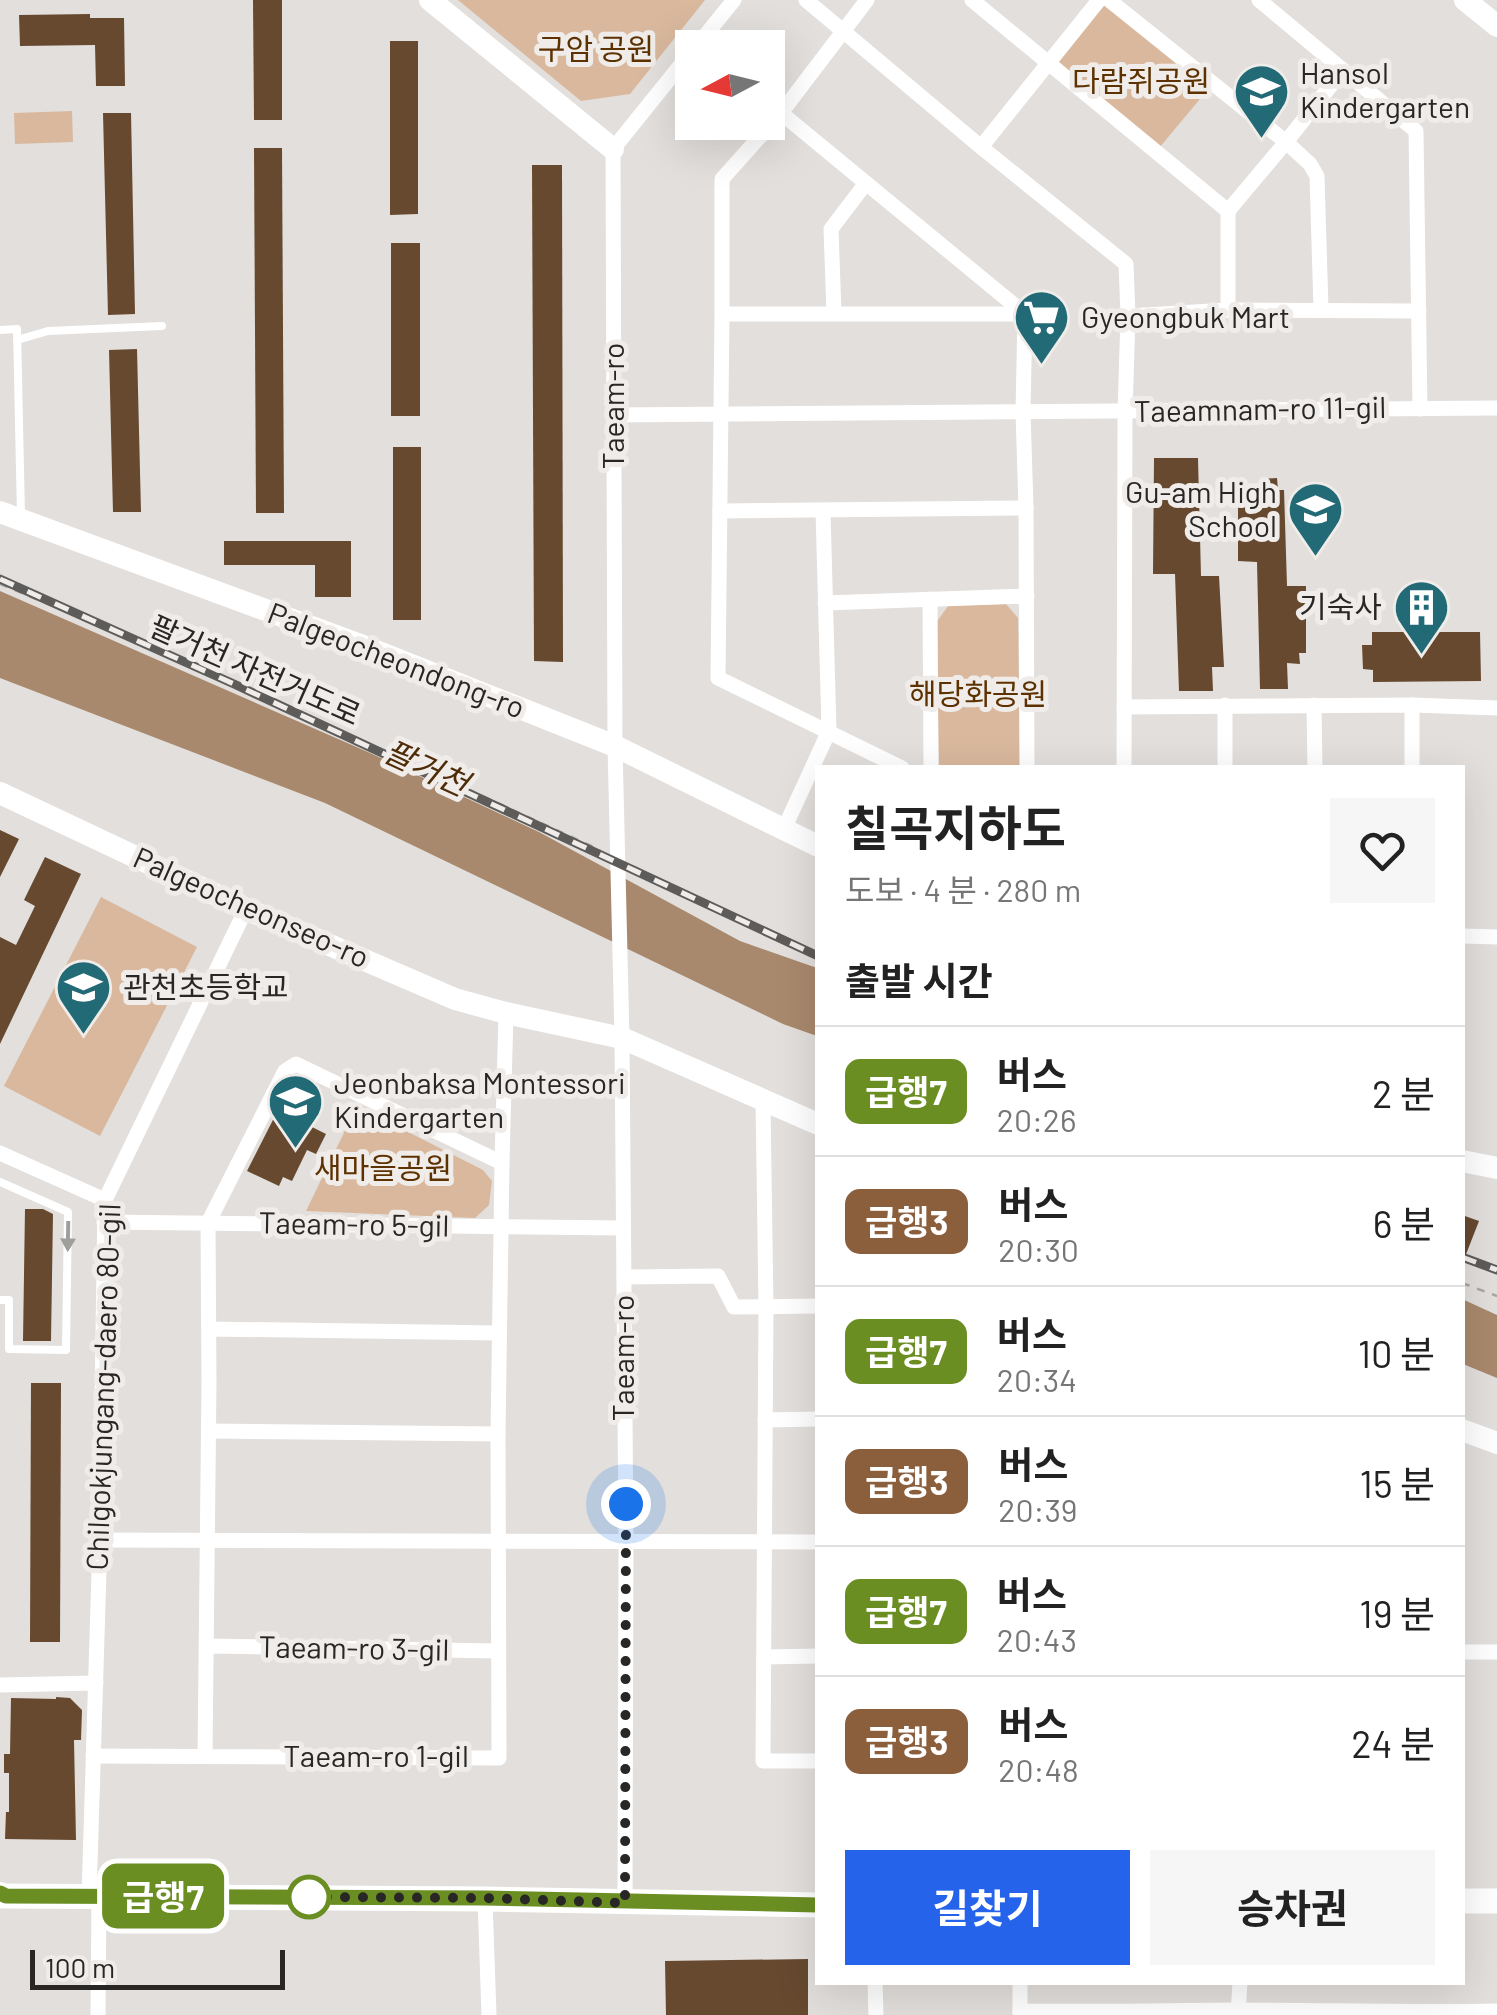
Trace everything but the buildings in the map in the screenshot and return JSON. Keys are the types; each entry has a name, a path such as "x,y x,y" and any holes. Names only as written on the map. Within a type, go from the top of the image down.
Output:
{"main road":[{"path":"430,0 613,150"},
{"path":"1466,0 1497,26"},
{"name":"Palgeocheondong-ro","path":"11,516 366,648 614,746 815,844"},
{"name":"Palgeocheonseo-ro","path":"0,793 246,909 455,998 622,1038 815,1123"},
{"path":"1465,1162 1497,1168"},
{"path":"1465,1431 1497,1443"},
{"path":"1,1896 485,1898 815,1906"},
{"path":"1465,1901 1497,1901"}],"street":[{"path":"710,30 734,0"},
{"path":"806,0 1126,264 1124,765"},
{"path":"785,106 868,0"},
{"path":"972,0 1228,210"},
{"path":"980,147 1099,0"},
{"path":"1109,0 1310,164 1318,176 1321,309"},
{"path":"1259,0 1416,131 1420,409"},
{"path":"1228,310 1228,210 1343,70"},
{"path":"613,150 675,73"},
{"path":"785,117 1025,314"},
{"path":"756,140 722,179 718,678 896,765"},
{"name":"Taeam-ro","path":"613,150 614,746 622,1038 626,1542 625,1903"},
{"path":"834,313 831,229 866,182"},
{"path":"1128,316 1228,310 1419,311"},
{"path":"722,314 1025,314"},
{"path":"1025,314 1022,412 1027,765"},
{"name":"Taeamnam-ro 11-gil","path":"614,415 1497,408"},
{"path":"720,512 1026,508"},
{"path":"784,829 829,731 823,511"},
{"path":"825,603 1027,596"},
{"path":"930,599 931,765"},
{"path":"1124,707 1412,704 1497,708"},
{"path":"1412,704 1412,765"},
{"path":"1224,705 1225,765"},
{"path":"1314,705 1314,765"},
{"name":"Chilgokjungang-daero 80-gil","path":"98,2015 94,1756 104,1200 246,909"},
{"path":"1465,936 1497,937"},
{"path":"498,1651 499,1228 506,1013"},
{"name":"Taeam-ro 5-gil","path":"209,1431 208,1223 285,1071 296,1064 502,1163"},
{"path":"763,1102 763,1761 815,1761"},
{"path":"0,1153 104,1200"},
{"name":"Taeam-ro 5-gil","path":"104,1222 623,1228"},
{"path":"624,1277 718,1276 734,1307 815,1306"},
{"path":"209,1329 498,1333"},
{"path":"765,1420 815,1420"},
{"path":"206,1756 209,1431 498,1434"},
{"path":"100,1540 815,1542"},
{"name":"Taeam-ro 3-gil","path":"208,1646 498,1651"},
{"name":"Taeam-ro 1-gil","path":"94,1756 499,1758 498,1651"},
{"path":"1465,1652 1497,1652"},
{"path":"764,1657 815,1656"},
{"path":"0,1685 96,1683"},
{"path":"485,1898 489,2015"},
{"path":"875,1985 876,2015"},
{"path":"1020,1985 1020,2013 1497,2011"},
{"path":"1238,2012 1240,1985"}],"lane":[{"path":"18,340 48,332 162,326"},
{"path":"0,330 17,329 18,340 11,516"},
{"path":"0,1182 68,1212 66,1350 9,1350 9,1300 0,1300"}],"path":[{"name":"팔거천 자전거도로","path":"0,584 212,672 610,855"},
{"path":"627,864 815,954"},
{"path":"1465,1284 1497,1296"}],"green space":[{"name":"구암 공원","path":"458,0 705,0 681,30 675,30 675,38 630,94 581,101"},
{"name":"다람쥐공원","path":"1103,2 1210,87 1159,148 1057,63"},
{"path":"72,111 73,142 15,144 14,113"},
{"name":"해당화공원","path":"1006,604 1018,618 1020,765 939,765 936,623 948,606"},
{"path":"101,897 197,947 100,1136 4,1086"},
{"name":"새마을공원","path":"357,1106 483,1170 492,1181 489,1205 475,1218 306,1211"}],"shaded area":[{"path":"0,591 368,752 539,832 740,941 815,967 815,1035 783,1024 325,803 0,678"},
{"path":"1465,1300 1497,1315 1497,1378 1465,1365"}],"railway":[{"path":"0,579 815,955"},
{"path":"1465,1258 1497,1270"}],"bus line":[{"name":"급행7","path":"0,1893 815,1905"}],"place":[{"name":"Hansol Kindergarten","path":"1261,140"},
{"name":"Gyeongbuk Mart","path":"1042,367"},
{"name":"Gu-am High School","path":"1316,559"},
{"name":"기숙사","path":"1421,657"},
{"name":"관천초등학교","path":"84,1037"},
{"name":"Jeonbaksa Montessori Kindergarten","path":"295,1150"}],"route":[{"path":"309,1897 625,1903 626,1504"}],"water label":[{"name":"팔거천","path":"426,768"}]}
